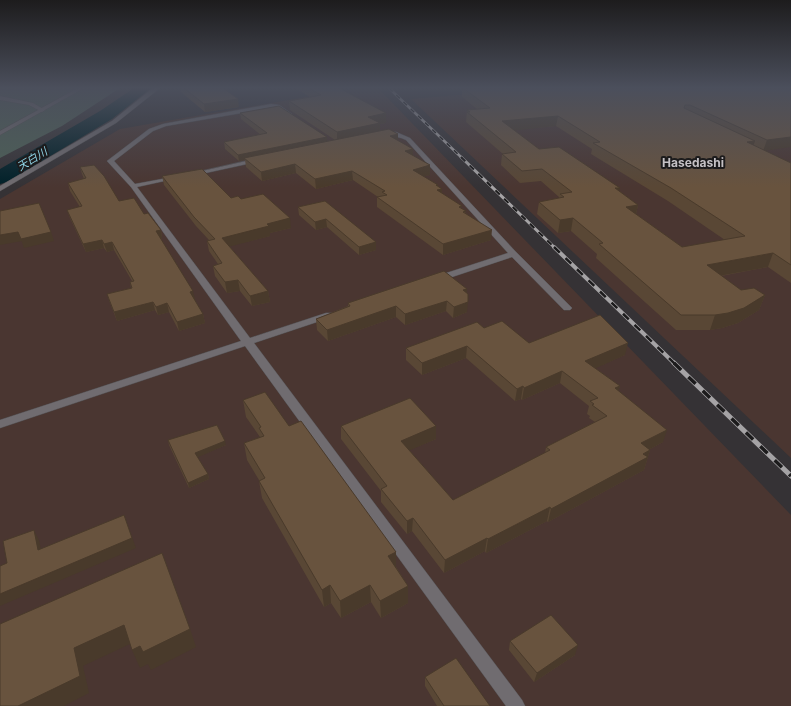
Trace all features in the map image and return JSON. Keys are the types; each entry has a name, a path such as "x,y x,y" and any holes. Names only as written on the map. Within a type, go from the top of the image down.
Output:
{"street":[{"path":"0,189 115,121"}],"lane":[{"path":"0,134 23,121"},
{"path":"187,121 165,125 151,130 110,161 133,186 516,706"},
{"path":"378,136 395,133 408,139 513,254 568,308"},
{"path":"188,175 266,159"},
{"path":"133,186 180,176"},
{"path":"432,281 513,254"},
{"path":"0,424 336,313"}],"shaded area":[{"path":"167,121 410,121 791,515 791,706 0,706 0,199 120,129"},
{"path":"434,121 791,121 791,458"}],"green space":[{"path":"0,121 70,121 62,126 0,158"}],"building":[{"path":"251,121 302,121 327,137 238,155 224,142 267,133"},
{"path":"320,121 376,121 380,123 337,132"},
{"path":"478,121 503,121 539,149 559,147 620,188 615,188 638,205 626,207 682,247 745,236 671,188 593,143 600,142 566,121 712,121 755,141 747,142 791,163 791,265 773,253 707,265 741,290 754,288 765,295 744,308 728,313 715,315 681,315 599,244 603,243 573,218 560,220 539,202 564,197 560,194 572,192 542,169 522,171 502,154 516,152"},
{"path":"725,121 791,121 791,137 767,140"},
{"path":"389,129 398,134 390,136 413,149 405,151 430,165 413,170 438,185 436,185 442,189 437,190 462,206 459,207 466,211 463,212 492,230 443,244 377,197 387,195 382,192 385,191 352,171 315,179 295,164 261,172 244,158"},
{"path":"94,165 104,176 119,201 134,198 144,214 148,213 161,230 156,231 193,291 190,292 203,314 177,322 167,303 156,307 153,302 114,312 107,294 132,288 130,282 134,281 112,242 104,244 102,240 83,244 67,210 82,206 68,183 86,178 80,167"},
{"path":"202,169 231,198 238,196 241,199 263,194 290,218 267,224 269,226 222,238 268,291 250,296 238,280 225,282 213,266 222,263 207,241 215,239 194,217 162,176"},
{"path":"325,201 376,242 359,247 326,219 315,222 298,207"},
{"path":"39,203 51,232 21,239 18,232 0,235 0,211"},
{"path":"444,271 467,289 463,290 468,294 468,302 454,307 447,301 405,314 396,306 327,330 316,319 350,306 348,303"},
{"path":"600,315 628,343 585,361 620,386 615,388 667,430 641,443 650,450 643,454 648,457 551,509 550,507 445,560 413,518 407,521 381,489 387,486 341,426 410,398 436,426 401,441 453,500 550,450 546,447 607,416 592,405 594,404 590,401 598,398 562,371 524,388 523,386 517,389 467,346 422,363 406,348 477,322 484,328 502,321 529,343"},
{"path":"265,392 289,426 301,421 396,552 388,556 408,586 380,601 370,585 340,601 330,585 322,590 259,481 265,478 244,443 264,436 259,428 261,427 243,400"},
{"path":"217,425 225,441 195,453 208,474 188,483 168,440"},
{"path":"124,515 132,538 0,594 0,566 7,563 3,541 34,530 38,550"},
{"path":"162,553 190,629 143,652 140,646 132,650 124,625 74,648 80,676 18,706 0,706 0,624"},
{"path":"551,615 578,645 537,673 510,641"},
{"path":"456,658 490,706 444,706 425,677"}],"waterway":[{"name":"天白川","path":"0,178 96,121"}],"railway":[{"path":"423,121 462,158"},
{"path":"461,157 555,248"},
{"path":"554,247 675,364"},
{"path":"674,363 791,476"}],"district":[{"name":"Hasedashi","path":"693,162"}]}
